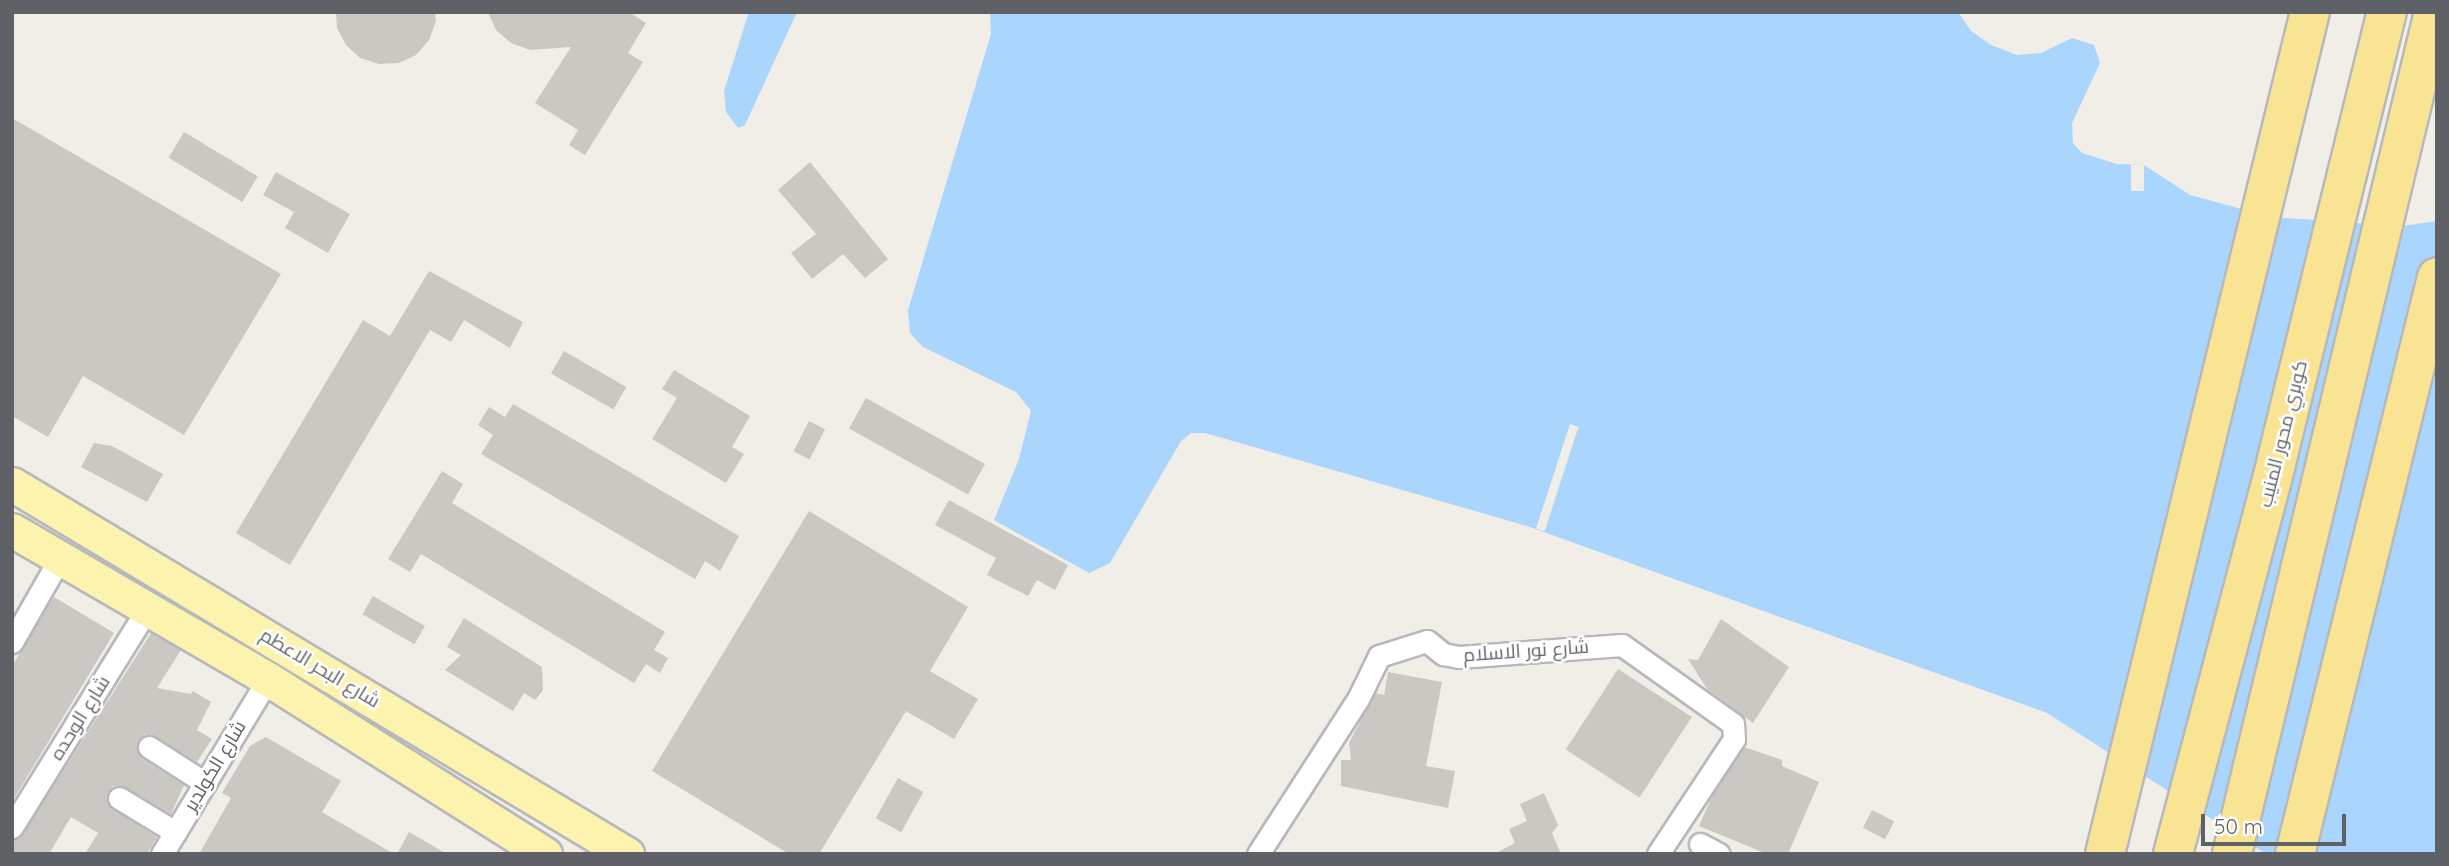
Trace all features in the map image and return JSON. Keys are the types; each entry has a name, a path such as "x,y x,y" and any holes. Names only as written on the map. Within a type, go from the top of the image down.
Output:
{"highway":[{"path":"2105,854 2310,12"},
{"name":"كوبري محور المنيب","path":"2173,854 2276,463 2387,12"},
{"path":"2232,854 2434,12"},
{"path":"2295,854 2437,277"}],"main road":[{"name":"شارع البحر الاعظم","path":"12,484 627,854"},
{"name":"شارع البحر الاعظم","path":"12,530 268,679 545,854"}],"street":[{"path":"12,642 22,609 60,558"},
{"name":"شارع الوحده","path":"12,827 147,609"},
{"name":"شارع نور الاسلام","path":"1258,854 1358,699 1379,656 1427,641 1443,654 1458,657 1622,645 1733,724 1734,738 1658,854"},
{"name":"شارع الكولدير","path":"162,854 268,679"},
{"path":"149,747 205,783"},
{"path":"119,798 175,832"},
{"path":"1699,844 1719,854"}],"water":[{"path":"749,12 797,12 745,125 738,128 726,112 724,91"},
{"path":"990,12 1958,12 1971,31 1991,45 2017,55 2041,53 2072,38 2094,45 2100,63 2072,123 2073,143 2082,153 2117,164 2144,165 2190,195 2271,217 2402,226 2437,221 2437,854 2266,854 2047,713 1527,526 1205,433 1191,433 1181,441 1110,563 1089,573 994,520 1019,459 1031,411 1016,392 923,347 910,333 908,310 991,34"}],"pier":[{"path":"2131,165 2144,165 2144,191 2131,191"},
{"path":"1570,424 1579,427 1545,531 1536,529"}],"building":[{"path":"336,12 435,12 436,21 429,40 416,55 399,63 379,64 360,58 346,45 337,28"},
{"path":"488,12 629,12 646,23 628,53 643,62 585,155 569,145 578,130 535,103 571,47 530,50 511,43 496,30"},
{"path":"12,118 281,274 184,435 83,376 48,437 12,416"},
{"path":"184,132 258,176 242,202 169,158"},
{"path":"810,162 888,259 865,278 843,254 812,279 791,253 816,234 778,190"},
{"path":"276,172 350,214 328,253 285,228 294,212 263,195"},
{"path":"429,271 523,322 510,348 464,320 451,342 430,330 290,565 236,533 363,320 390,336"},
{"path":"564,351 626,387 613,410 551,374"},
{"path":"674,370 750,416 732,447 744,454 726,483 652,439 677,398 662,389"},
{"path":"866,398 985,464 968,495 849,429"},
{"path":"513,404 739,536 720,571 705,561 695,579 481,454 493,435 478,425 489,407 505,417"},
{"path":"809,421 825,429 810,459 794,451"},
{"path":"94,443 112,446 163,474 147,502 81,467"},
{"path":"442,471 463,484 452,503 665,632 654,650 668,658 660,673 646,664 634,683 421,554 410,572 388,559"},
{"path":"949,500 1068,565 1055,590 1037,580 1028,596 987,575 996,558 935,525"},
{"path":"809,511 968,607 930,671 978,699 954,739 906,711 819,854 789,854 652,771"},
{"path":"373,596 425,626 414,644 362,614"},
{"path":"54,597 114,633 12,802 12,666"},
{"path":"464,618 542,667 543,690 535,700 524,693 513,711 445,670 461,655 447,647"},
{"path":"1721,619 1789,667 1753,723 1707,689 1688,659 1698,660"},
{"path":"151,633 181,650 157,688 191,694 193,691 211,702 197,730 212,739 197,762 155,736 144,735 138,741 141,758 184,785 171,814 125,787 113,786 108,792 112,809 157,837 147,854 85,854 98,833 71,817 49,854 12,854 12,840 23,834"},
{"path":"1618,669 1692,717 1640,797 1566,750"},
{"path":"1388,672 1442,682 1426,766 1455,771 1448,808 1341,786 1341,760 1351,760 1349,743 1375,693 1384,695"},
{"path":"266,737 341,781 322,812 394,854 199,854 231,798 222,793 250,746"},
{"path":"1744,747 1782,760 1782,766 1819,782 1788,854 1767,854 1699,826 1713,794"},
{"path":"898,778 923,792 901,832 876,818"},
{"path":"1544,793 1558,825 1552,833 1561,854 1494,854 1515,843 1509,829 1527,821 1520,804"},
{"path":"1872,810 1894,821 1885,839 1863,828"},
{"path":"409,832 447,854 397,854"}]}
